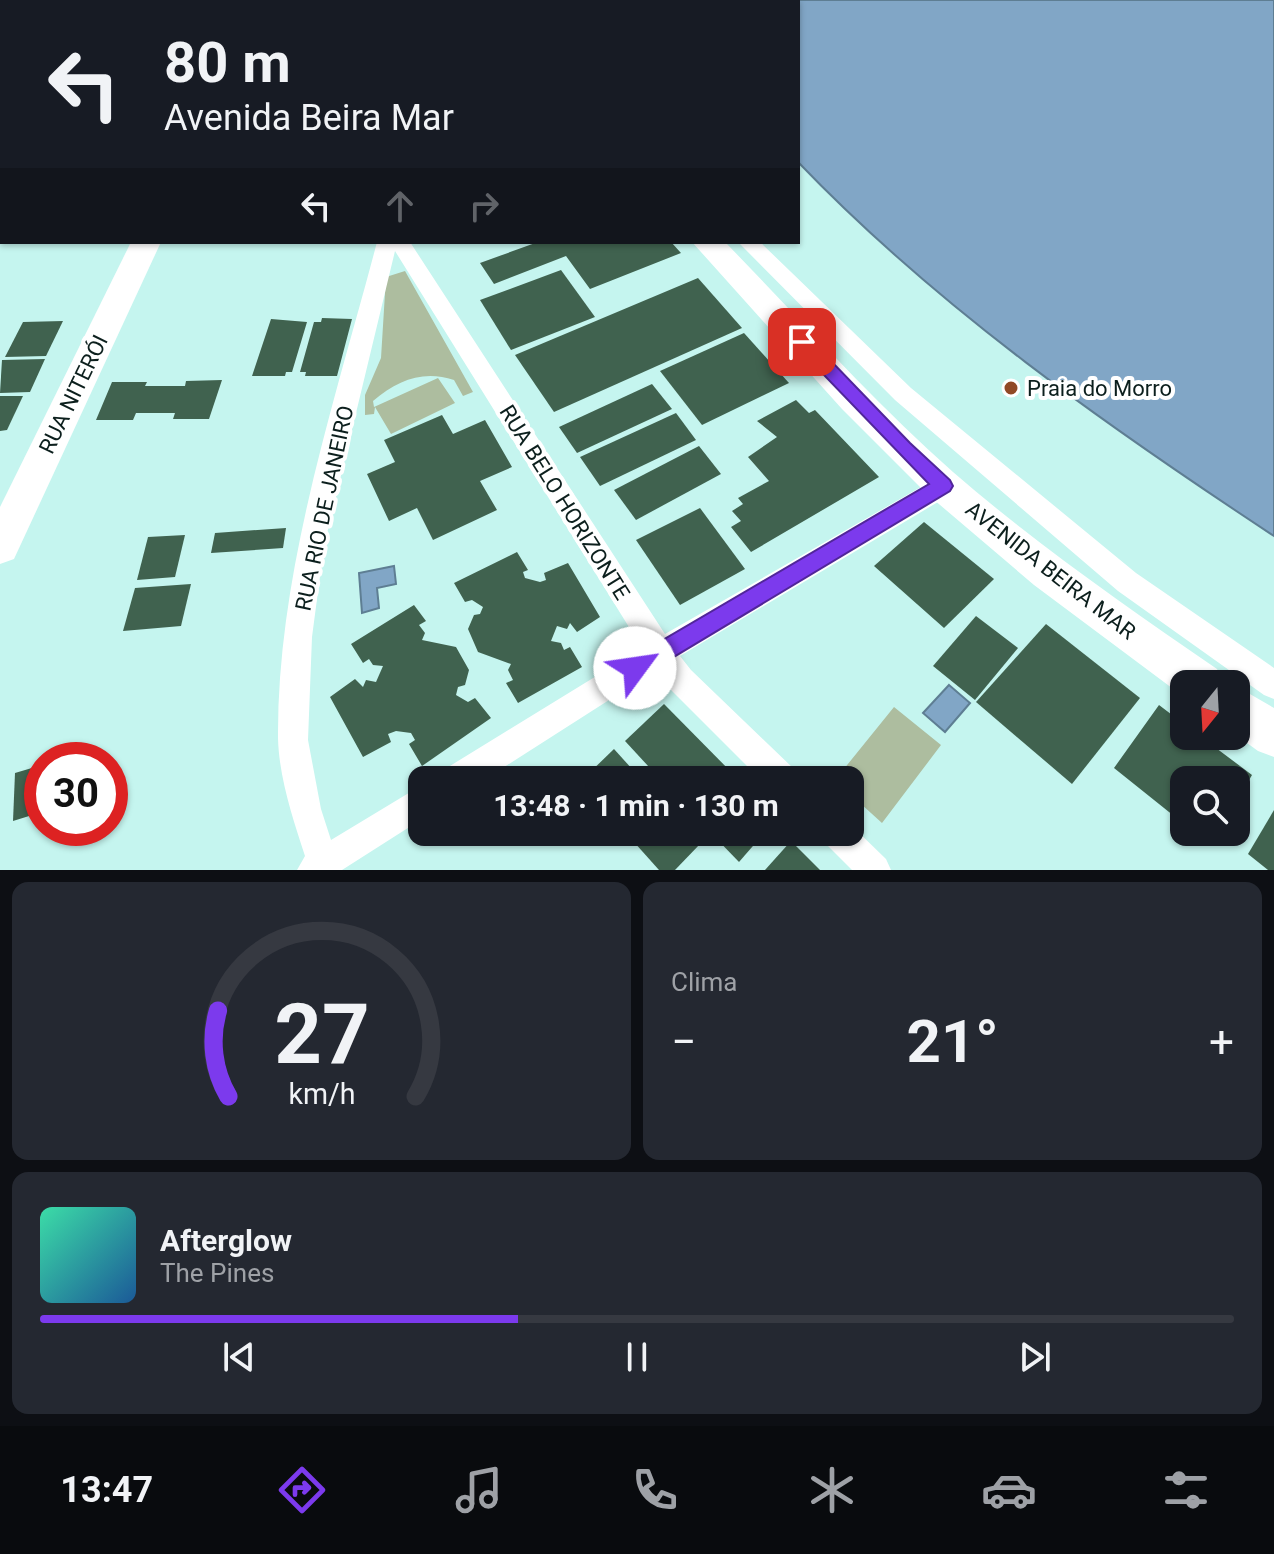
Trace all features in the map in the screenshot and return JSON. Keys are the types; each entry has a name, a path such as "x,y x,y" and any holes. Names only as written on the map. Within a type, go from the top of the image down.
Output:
{"street":[{"name":"RUA NITERÓI","path":"0,547 145,244"},
{"name":"RUA RIO DE JANEIRO","path":"320,868 305,809 293,740 298,637 311,546 386,244"},
{"name":"RUA BELO HORIZONTE","path":"401,244 660,652 681,680 769,766"},
{"name":"AVENIDA BEIRA MAR","path":"709,244 903,448 944,486 1073,590 1183,670"},
{"path":"750,244 914,404 1127,582 1274,685"},
{"path":"478,766 660,652 944,486"},
{"path":"1250,718 1274,735"},
{"path":"320,868 408,810"},
{"path":"850,846 875,870"}],"green space":[{"path":"405,271 473,392 463,396 454,380 443,377 421,377 401,382 373,401 374,407 438,378 455,403 391,434 375,407 374,414 365,415 365,395 381,358 386,277"},
{"path":"894,707 941,745 882,823 864,807 864,766 846,766"}],"water":[{"path":"800,0 1274,0 1274,536 1149,452 1026,362 908,266 800,164"},
{"path":"394,566 396,584 377,588 379,608 362,613 359,573"},
{"path":"949,685 970,703 945,732 923,713"}],"building":[{"path":"532,244 673,244 681,253 590,289 566,256 494,284 480,263"},
{"path":"561,270 595,317 511,350 480,300"},
{"path":"698,278 742,328 554,412 515,355"},
{"path":"322,318 352,319 337,376 305,376 306,372 300,372 314,322 321,322"},
{"path":"271,319 307,322 292,372 286,372 285,376 252,376"},
{"path":"63,321 46,356 5,357 23,322"},
{"path":"744,333 789,383 702,425 660,371"},
{"path":"45,359 30,392 0,393 2,360"},
{"path":"222,380 209,419 173,419 175,413 136,413 133,420 96,420 112,382 185,386 186,381"},
{"path":"652,384 672,409 577,453 559,427"},
{"path":"0,396 23,396 7,430 0,431"},
{"path":"796,400 809,413 815,410 879,477 751,552 731,527 741,521 732,511 743,504 738,498 769,481 748,457 777,437 757,421"},
{"path":"676,413 696,440 600,486 580,457"},
{"path":"442,415 453,434 485,420 512,467 480,481 497,510 433,540 417,508 389,521 367,474 395,462 384,440"},
{"path":"699,446 721,474 636,520 614,490"},
{"path":"700,508 745,569 680,605 636,540"},
{"path":"924,522 994,579 944,628 874,566"},
{"path":"286,528 283,548 211,553 215,533"},
{"path":"185,535 175,577 137,580 148,537"},
{"path":"517,552 528,570 523,572 525,578 540,582 546,580 544,573 568,563 600,617 577,632 570,623 567,629 557,626 551,641 561,643 564,650 570,647 582,667 518,703 506,683 513,680 508,670 511,664 478,652 468,629 474,615 480,614 483,607 472,600 465,602 454,583"},
{"path":"191,584 181,626 123,631 135,588"},
{"path":"414,605 426,621 419,625 425,633 422,640 456,647 469,670 465,685 458,687 456,695 468,702 475,698 491,718 422,766 409,744 415,740 411,733 396,731 388,734 391,742 363,757 330,697 355,679 363,687 366,680 376,682 383,666 373,665 369,659 363,663 351,644"},
{"path":"976,616 1018,648 975,700 933,666"},
{"path":"1046,624 1140,698 1072,784 976,702"},
{"path":"664,704 725,766 648,766 625,741"},
{"path":"1159,705 1170,713 1170,750 1219,750 1240,766 1170,766 1170,813 1114,768"},
{"path":"614,749 629,766 596,766"},
{"path":"24,770 24,818 13,821 15,773"},
{"path":"1274,810 1274,870 1268,870 1248,854"},
{"path":"638,846 698,846 675,870 659,870"},
{"path":"724,846 753,846 739,862"},
{"path":"787,846 796,846 820,870 765,870"}],"place":[{"name":"Praia do Morro","path":"1011,388"}],"route":[{"path":"635,668 944,486 903,448 802,342"}]}
